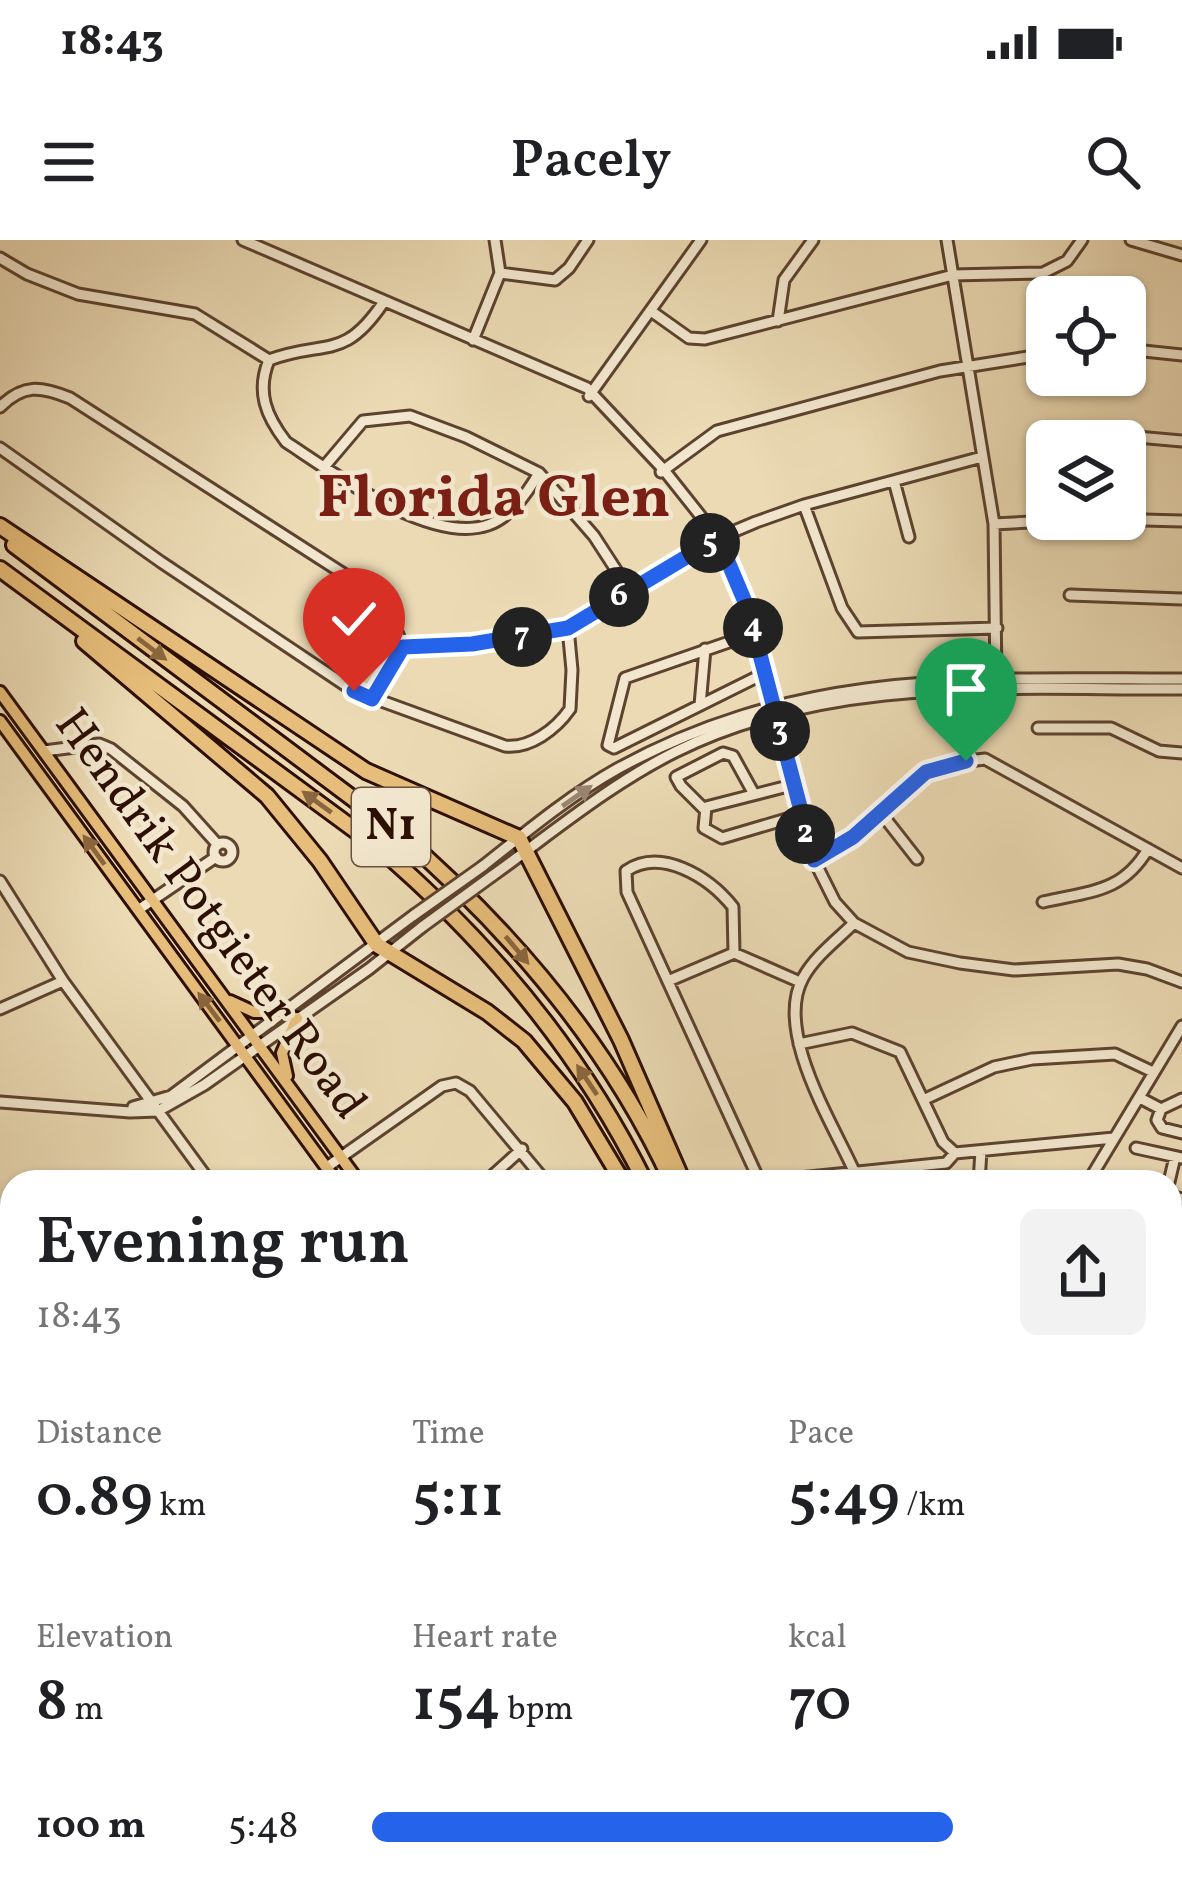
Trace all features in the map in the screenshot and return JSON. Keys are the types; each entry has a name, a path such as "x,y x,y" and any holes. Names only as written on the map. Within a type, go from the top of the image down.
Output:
{"highway":[{"path":"0,526 355,764 523,844 621,1040 678,1170"},
{"name":"N1","path":"0,535 394,830 446,875 568,1011 622,1087 666,1170"},
{"name":"N1","path":"0,569 378,847 428,890 549,1024 597,1095 638,1170"},
{"path":"23,586 152,702 267,796 383,949 487,1012 524,1041 575,1102 616,1170"}],"main road":[{"name":"Hendrik Potgieter Road","path":"0,692 350,1170"},
{"name":"Hendrik Potgieter Road","path":"0,721 329,1170"},
{"path":"207,977 245,1010 284,1012"},
{"path":"297,1018 282,1053 287,1078 304,1106"}],"street":[{"path":"243,240 593,396 664,474 718,538 755,633 814,860 836,902 854,923 908,952 960,964 1014,970 1118,964 1182,982"},
{"path":"473,340 500,273 495,240"},
{"path":"500,273 558,279 588,240"},
{"path":"593,396 701,240"},
{"path":"778,321 784,280 813,240"},
{"path":"947,240 994,524 997,685"},
{"path":"652,311 682,334 699,340 952,275 1043,273 1067,261 1082,240"},
{"path":"1131,240 1182,255"},
{"path":"0,258 78,294 186,311 209,320 269,360 343,344 368,325 383,303"},
{"path":"1146,352 1182,356"},
{"path":"664,474 717,431 966,365 1026,357"},
{"path":"269,360 263,392 269,418 286,442 388,506 436,523 482,527 506,514 539,473"},
{"path":"0,407 26,388 70,398 375,594 403,647"},
{"path":"325,467 358,424 401,415 466,437 539,473 594,536 629,590"},
{"path":"1146,437 1182,440"},
{"path":"0,448 160,562 372,699 518,748 570,710 568,628"},
{"path":"403,647 472,644 568,628 718,538 804,505 982,457"},
{"path":"893,481 909,537"},
{"path":"804,505 842,608 858,632 997,628"},
{"path":"1146,520 1182,521"},
{"path":"994,524 1026,522"},
{"path":"1070,595 1182,599"},
{"path":"755,633 625,679 608,746 614,748 765,673"},
{"path":"372,699 403,647"},
{"path":"700,705 705,649"},
{"path":"254,1041 284,1012 492,876 523,844 616,770 673,742 774,709 869,686 1182,680"},
{"path":"997,685 1182,689"},
{"path":"1038,728 1111,728 1160,751 1182,753"},
{"path":"44,751 98,743 111,748 183,806 218,844 216,857 138,910"},
{"path":"754,794 734,756 723,753 676,777 704,809 704,828 722,838 800,814"},
{"path":"814,860 853,837 934,767 985,759 1182,868"},
{"path":"704,809 792,785"},
{"path":"881,813 917,859"},
{"path":"0,1102 104,1110 156,1107 297,1018 383,949 414,915 523,844"},
{"path":"1043,902 1124,880 1148,849"},
{"path":"734,953 736,918 726,899 666,862 640,862 626,871 627,892 752,1170"},
{"path":"0,881 63,981 201,1170"},
{"path":"854,923 800,982 799,1044 854,1170"},
{"path":"668,981 734,953 800,982"},
{"path":"0,1009 63,981"},
{"path":"1097,1170 1182,1026"},
{"path":"799,1044 843,1033 887,1045 904,1058 943,1142 955,1153"},
{"path":"923,1100 994,1067 1032,1059 1115,1054 1154,1072"},
{"path":"327,1167 452,1083 470,1091 537,1170"},
{"path":"1140,1098 1161,1108 1182,1099"},
{"path":"1161,1108 1159,1124 1182,1133"},
{"path":"868,1170 946,1163 955,1153 1114,1138"},
{"path":"1136,1148 1178,1157"},
{"path":"499,1170 522,1149"},
{"path":"980,1170 981,1151"}],"district":[{"name":"Florida Glen","path":"494,500"}],"route":[{"path":"354,691 372,699 403,647 472,644 568,628 718,538 748,609 814,860 853,837 926,772 966,761"}]}
